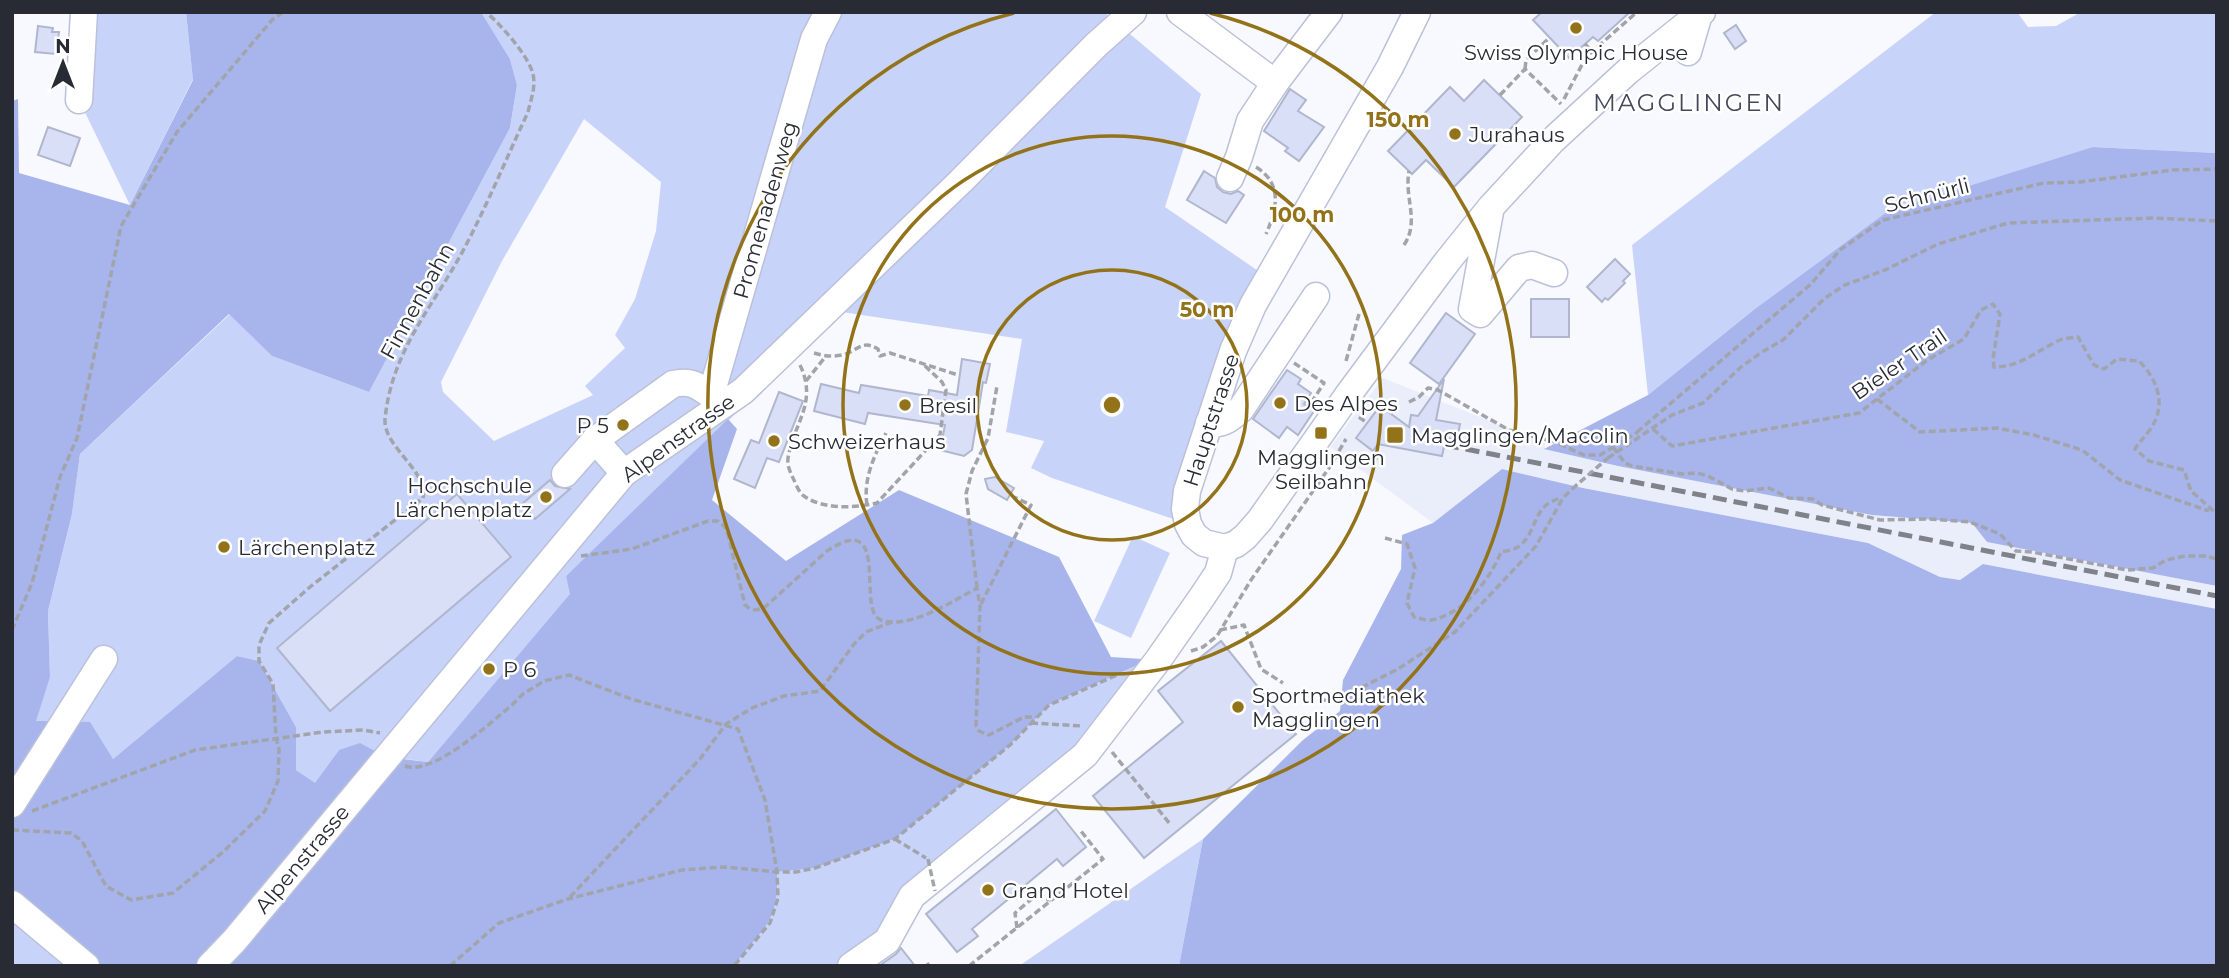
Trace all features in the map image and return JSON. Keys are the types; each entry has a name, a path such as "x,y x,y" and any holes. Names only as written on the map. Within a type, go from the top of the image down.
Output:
{"street":[{"path":"79,100 84,12"},
{"name":"Promenadenweg","path":"715,401 814,39 828,12"},
{"name":"Alpenstrasse","path":"210,966 234,941 402,737 451,683 624,473 715,401 743,391 1096,45 1133,12"},
{"path":"1180,12 1275,83"},
{"path":"1235,168 1250,121 1329,12"},
{"name":"Hauptstrasse","path":"1224,548 1205,543 1195,535 1188,524 1185,509 1187,491 1233,351 1253,305 1390,67 1417,12"},
{"path":"1688,52 1700,13"},
{"path":"851,966 887,941 912,896 1085,755 1095,732 1158,660 1218,573 1224,548 1236,544 1260,520 1348,395 1491,207 1561,133 1628,71 1700,13"},
{"path":"1491,207 1472,309 1480,314 1519,268 1532,265 1554,274"},
{"path":"1209,423 1218,424 1229,419 1241,408 1316,296"},
{"path":"565,474 595,440 674,384 685,381 696,384 715,401"},
{"path":"595,440 624,473"},
{"path":"20,809 104,659"},
{"path":"12,904 86,966"}],"path":[{"path":"12,630 32,583 60,477 77,438 121,226 177,132 262,30 283,12"},
{"name":"Finnenbahn","path":"12,830 71,832 82,841 106,886 131,901 173,893 223,852 265,811 278,781 279,749 273,684 259,661 258,645 269,623 310,587 423,498 424,491 418,476 397,448 385,424 390,392 402,352 465,247 528,112 534,89 533,72 505,28 486,12"},
{"path":"1562,104 1586,57 1637,12"},
{"path":"1500,95 1525,69 1526,60 1549,38"},
{"path":"1585,44 1592,52"},
{"path":"1525,69 1568,110"},
{"path":"1235,168 1268,176 1274,188 1273,212 1263,242"},
{"name":"Schnürli","path":"1613,447 1637,432 1811,284 1840,250 1883,220 2044,183 2080,182 2173,170 2217,169"},
{"path":"1404,245 1413,228 1408,202 1409,171"},
{"path":"1323,700 1335,701 1398,669 1455,632 1536,546 1563,498 1572,489 1616,452 1672,415 1703,402 1741,367 1783,340 1825,298 1845,285 1885,270 1938,244 2008,223 2154,218 2217,221"},
{"name":"Bieler Trail","path":"1653,429 1672,446 1859,413 1926,361 1964,339 1982,310 1993,304 2000,314 1994,367 2007,367 2025,361 2058,340 2078,337 2094,365 2104,369 2117,359 2139,361 2147,368 2159,389 2160,405 2150,429 2135,449 2149,461 2184,470 2191,491 2215,513"},
{"path":"805,355 812,352 826,356 844,355 870,344 878,349 880,356 890,353 958,375"},
{"path":"806,381 826,356"},
{"path":"796,359 806,381 807,403 788,459 789,470 801,495 820,505 877,503 940,435 946,390 942,382 924,365"},
{"path":"1307,372 1324,383 1315,397"},
{"path":"997,386 988,438 972,471 966,494 979,606 976,726 979,731 989,735 1024,717 1036,717"},
{"path":"1409,402 1428,388 1438,390 1509,430 1555,442 1584,455 1600,455 1613,447 1625,463 1632,466 1682,474 1697,473 1738,491 1769,488 1789,498 1817,500 1822,505 1880,520 1970,522 2000,534 2018,552 2032,552 2127,570 2153,568 2166,560 2185,556 2217,559"},
{"path":"1877,399 1920,432 1997,428 2034,435 2082,450 2120,480 2215,513"},
{"path":"1391,413 1397,404"},
{"path":"1353,427 1363,407"},
{"path":"1361,418 1367,423"},
{"path":"1637,432 1643,435"},
{"path":"867,505 865,492 873,460 886,433"},
{"path":"1203,647 1220,630 1347,437"},
{"path":"979,606 1031,505 1014,497"},
{"path":"1385,538 1407,544 1415,568 1407,603 1414,617 1429,621 1462,604 1484,586 1501,552 1517,547 1549,500 1563,498"},
{"path":"574,556 632,549 708,521 718,521 725,527 728,535 745,605 750,610 757,610 765,607 827,551 849,541 860,542 865,547 869,562 875,616 881,620 894,621"},
{"path":"568,899 700,759 726,724 752,708 784,696 820,691 836,666 866,632 894,621 934,612 977,589"},
{"path":"1220,630 1244,625 1261,669 1283,683"},
{"path":"450,966 499,923 568,899 682,870 725,867 777,872 815,868 895,839 1010,745 1049,705 1125,671"},
{"path":"403,765 413,769 436,762 523,694 544,681 569,675 631,699 738,729 765,800 777,872 778,898 769,923 734,966"},
{"path":"1031,723 1095,732 1170,824"},
{"path":"20,809 195,750 276,738 363,730 402,737"},
{"path":"969,966 1103,859 1081,831"},
{"path":"895,839 928,859 935,891"},
{"path":"1017,928 1015,913 1020,906 1034,898 1052,900"}],"shaded area":[{"path":"84,12 186,12 193,79 130,205 79,100"},
{"path":"186,12 481,12 510,59 517,85 510,128 369,392 272,356 229,314 80,454 72,514 48,611 50,677 36,721 90,722 113,759 237,656 259,661 296,727 296,770 315,783 339,750 360,743 386,757 428,762 570,594 566,576 728,419 737,429 712,500 786,561 899,490 1059,557 1111,657 1158,660 1133,667 1049,705 1010,745 895,839 815,868 777,872 772,915 734,966 86,966 12,904 12,101 18,99 19,173 130,205 193,80"},
{"path":"481,12 1104,12 1201,94 1165,207 1267,277 1188,524 1052,478 1031,468 1044,441 1006,432 1022,339 842,312 566,576 571,594 428,762 339,750 315,784 296,770 296,727 259,661 237,656 113,759 35,721 50,677 48,611 72,514 80,454 230,314 272,356 369,392 510,128 517,85 510,59","holes":["584,119 661,182 656,231 635,299 615,335 625,348 585,386 593,395 494,441 443,392 441,382 502,261"]},
{"path":"1936,12 2017,12 2028,27 2056,26 2081,12 2217,12 2217,153 2093,147 1751,312 1648,395 1632,245"},
{"path":"2093,147 2217,153 2217,586 1987,542 1972,523 1872,515 1544,449 1648,395 1751,312 1887,212"},
{"path":"1383,378 1545,443 1545,449 1618,466 1872,515 1972,523 1987,542 2217,586 2217,609 1983,564 1960,580 1940,577 1868,543 1583,488 1502,469 1433,523 1330,447"},
{"path":"1502,469 1583,488 1868,543 1940,577 1960,580 1983,564 2217,609 2217,966 1179,966 1203,839 1303,740 1340,711 1343,680 1401,569 1402,535 1433,523"},
{"path":"1133,536 1170,553 1131,638 1094,621"},
{"path":"1158,660 1100,738 851,966 734,966 772,915 777,872 815,868 895,839 1010,745 1049,705 1133,667"},
{"path":"1203,839 1179,966 1019,966"},
{"path":"12,904 86,966 12,966"}],"building":[{"name":"Swiss Olympic House","path":"1542,12 1630,12 1598,41 1593,37 1569,58 1533,20"},
{"path":"1736,25 1746,41 1735,49 1724,33"},
{"path":"38,26 53,28 52,32 59,32 56,54 35,52"},
{"name":"Jurahaus","path":"1484,80 1522,117 1454,187 1426,160 1412,174 1388,151 1450,87 1464,101"},
{"path":"1290,89 1306,100 1298,111 1324,127 1299,161 1285,151 1288,148 1264,131"},
{"path":"48,127 80,138 70,166 38,155"},
{"path":"1204,171 1215,178 1217,187 1223,192 1231,194 1238,191 1244,195 1226,223 1187,200"},
{"path":"1615,259 1630,274 1608,300 1605,298 1602,302 1587,287"},
{"path":"1531,299 1569,299 1569,337 1531,337"},
{"path":"1446,313 1475,334 1439,384 1410,363"},
{"path":"962,359 990,364 986,383 983,382 972,450 964,456 940,450 945,425 868,413 865,424 814,411 821,384 859,393 861,385 928,396 929,390 957,395"},
{"name":"Des Alpes","path":"1287,370 1301,379 1298,384 1311,393 1304,404 1314,411 1298,435 1287,427 1279,438 1253,419"},
{"path":"1444,379 1436,420 1460,424 1457,440 1446,438 1442,456 1378,444 1373,451 1356,438 1380,406 1409,427 1411,415 1418,416"},
{"name":"Schweizerhaus","path":"779,392 803,401 779,462 767,458 755,488 734,479 751,440 759,443"},
{"path":"995,477 1014,488 1007,500 988,489 985,479"},
{"name":"Hochschule Lärchenplatz","path":"550,480 555,486 570,489 535,519 522,504"},
{"path":"457,494 511,557 330,711 277,648"},
{"path":"1221,641 1296,734 1144,858 1093,796 1183,722 1158,691"},
{"name":"Grand Hotel","path":"1056,809 1086,847 1063,866 1057,859 972,929 978,936 957,952 926,914"},
{"path":"901,948 915,966 879,966 896,954"}],"railway":[{"path":"1445,445 2217,596"}],"place":[{"name":"Swiss Olympic House","path":"1576,28"},
{"name":"Jurahaus","path":"1455,134"},
{"name":"Des Alpes","path":"1280,403"},
{"name":"Bresil","path":"905,405"},
{"name":"P 5","path":"623,425"},
{"name":"Magglingen Seilbahn","path":"1321,433"},
{"name":"Magglingen/Macolin","path":"1395,435"},
{"name":"Schweizerhaus","path":"774,441"},
{"name":"Hochschule Lärchenplatz","path":"546,497"},
{"name":"Lärchenplatz","path":"224,547"},
{"name":"P 6","path":"489,669"},
{"name":"Sportmediathek Magglingen","path":"1238,707"},
{"name":"Grand Hotel","path":"988,890"}],"district":[{"name":"MAGGLINGEN","path":"1689,102"}]}
